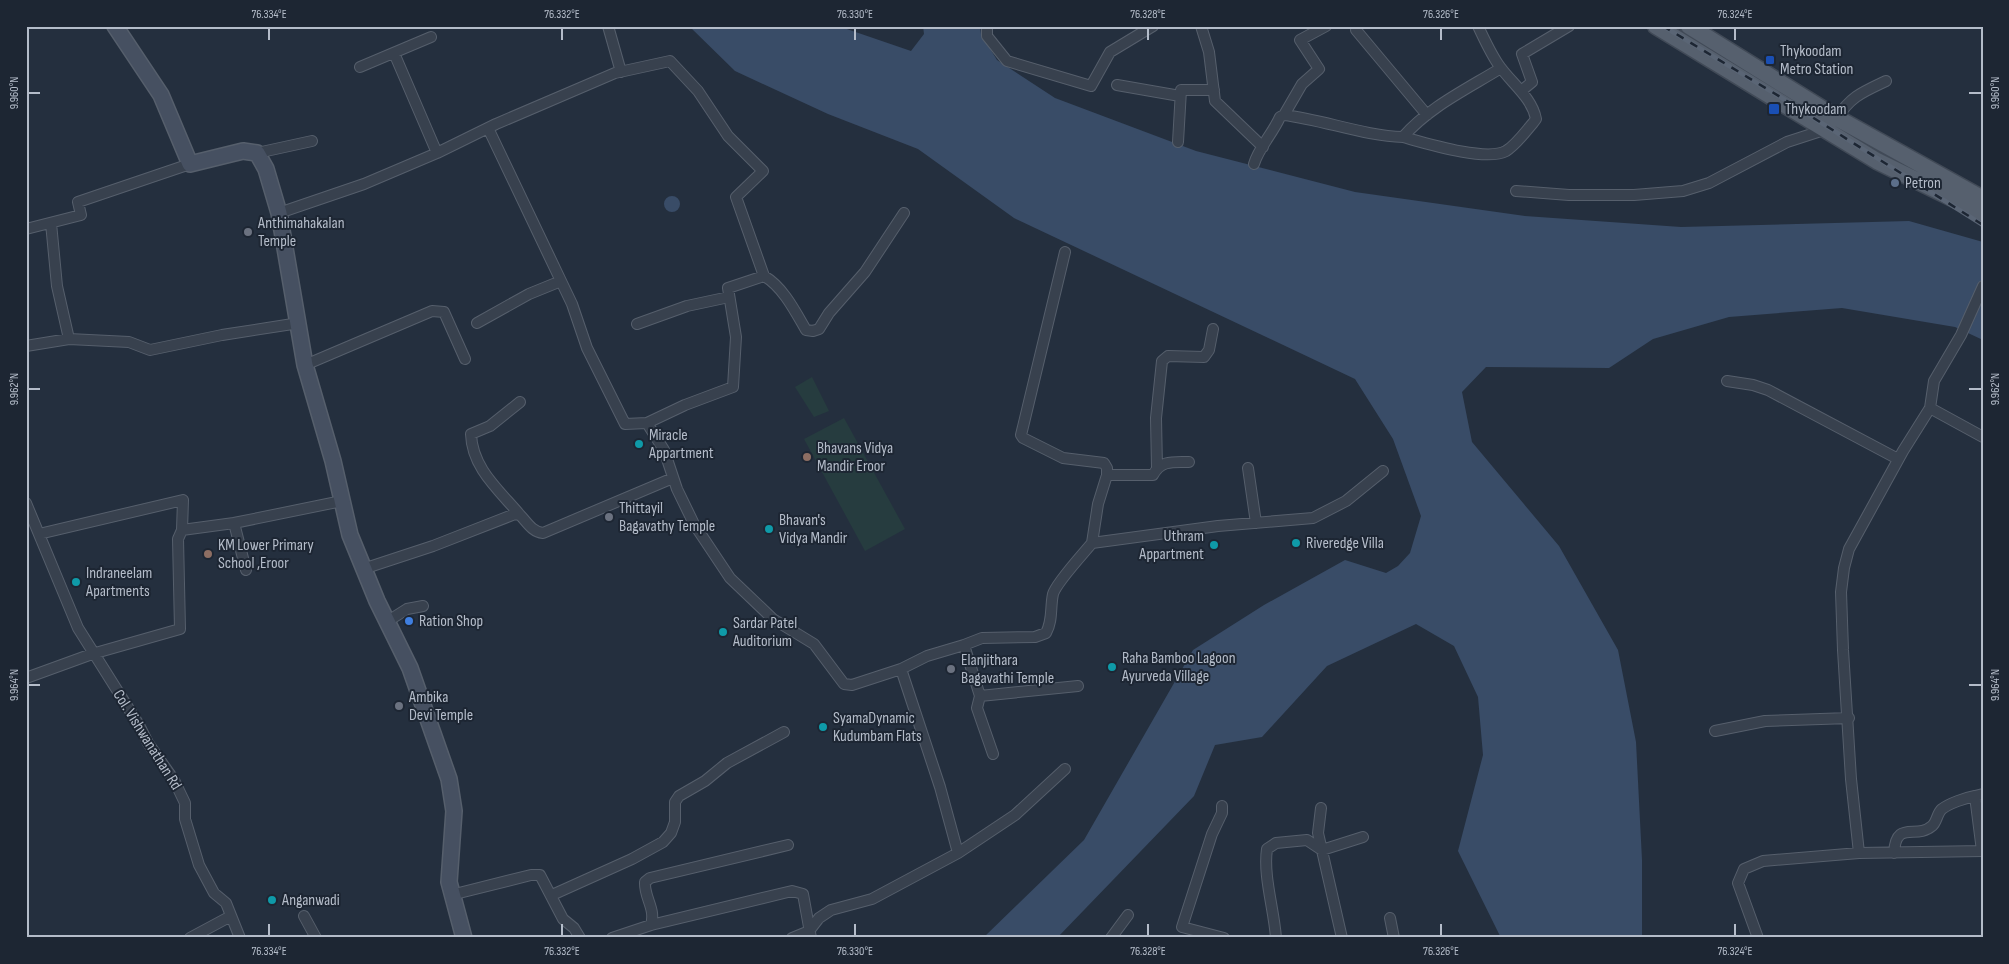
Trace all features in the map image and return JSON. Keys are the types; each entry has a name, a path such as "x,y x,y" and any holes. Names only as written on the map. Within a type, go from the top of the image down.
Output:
{"main road":[{"path":"1656,26 1877,161 1983,213"},
{"path":"1691,27 1837,118 1980,195"}],"street":[{"path":"115,26 161,96 190,164"},
{"path":"608,26 621,72"},
{"path":"987,26 987,36 1008,61 1091,86 1110,52 1154,26"},
{"path":"1201,26 1209,52 1215,101 1263,147"},
{"path":"1254,164 1280,117 1284,115 1302,84 1319,69 1300,40 1326,26"},
{"path":"1284,115 1350,127 1382,136 1403,137 1458,151 1486,153 1507,151 1536,118 1535,113 1521,91 1501,68 1478,26"},
{"path":"1521,91 1532,82 1522,54 1569,26"},
{"path":"1357,28 1427,115"},
{"path":"360,67 431,37"},
{"path":"394,53 437,153"},
{"path":"278,213 364,184 437,153 488,128 621,72 670,61 698,91 728,136 763,171 736,197 764,276 774,282 806,330 813,331 819,329 829,313 880,252 904,213"},
{"path":"1403,137 1427,115 1501,68"},
{"path":"1837,118 1846,103 1858,94 1886,82"},
{"path":"1118,85 1180,96"},
{"path":"1178,142 1181,90 1214,90"},
{"path":"488,128 562,281 587,348 624,424 647,423 685,405 733,387 736,337 728,288 764,276"},
{"path":"1516,191 1578,195 1634,195 1683,191 1709,183 1787,142 1824,130"},
{"path":"26,229 81,215 78,202 190,164 243,151 257,153 312,141"},
{"path":"257,153 266,169 278,213 305,365 350,535 363,570 410,668 450,779 454,811 450,866 451,895 464,938"},
{"path":"51,223 57,286 69,339"},
{"path":"647,423 664,450 673,478 694,524 730,578 774,619 814,644 844,684 852,685 901,669 927,656 982,638 1035,637 1046,633 1052,620 1053,593 1069,569 1092,544 1098,504 1108,475 1108,468 1104,463 1063,458 1023,438 1021,435 1065,252"},
{"path":"477,323 529,294 562,281"},
{"path":"1860,852 1851,779 1841,592 1844,568 1849,549 1898,459 1930,408 1934,381 1961,335 1983,286"},
{"path":"636,324 687,306 729,297"},
{"path":"305,365 432,311 444,312 466,359"},
{"path":"26,346 69,339 129,342 150,350 299,323"},
{"path":"1157,468 1156,418 1162,361 1168,356 1204,357 1209,350 1213,329"},
{"path":"1727,381 1753,385 1768,390 1898,459"},
{"path":"520,402 490,426 471,434 471,447 486,476 531,528 537,532 543,533 673,478"},
{"path":"1930,408 1983,437"},
{"path":"1108,475 1153,475 1163,463 1189,462"},
{"path":"1248,468 1256,523"},
{"path":"1092,544 1256,523 1313,518 1346,501 1382,471"},
{"path":"26,678 92,654 180,629 178,539 182,530 183,500 39,534"},
{"path":"182,530 234,523 342,500"},
{"name":"Col. Vishwanathan Rd","path":"26,503 78,628 92,654 103,667 139,725 148,743 174,780 185,803 185,819 199,864 214,893 226,903 240,938"},
{"path":"363,570 433,546 507,517 520,515"},
{"path":"234,523 246,570"},
{"path":"388,621 406,609 422,606"},
{"path":"964,645 980,696 977,708 993,754"},
{"path":"901,669 940,787 958,853"},
{"path":"980,696 1078,686"},
{"path":"1715,730 1765,721 1849,718"},
{"path":"552,895 632,859 663,842 671,833 675,822 675,802 679,796 705,781 727,763 784,732"},
{"path":"792,938 810,934 819,918 831,910 872,899 958,853 1015,815 1065,769"},
{"path":"1758,938 1738,883 1744,869 1763,860 1860,852 1894,853 1982,851 1979,795 1942,809 1934,825 1928,828 1900,834 1896,838 1894,853"},
{"path":"1222,806 1222,813 1212,834 1182,927 1224,938"},
{"path":"1321,808 1318,833 1342,938"},
{"path":"1322,850 1363,837"},
{"path":"1276,938 1274,911 1265,864 1267,849 1276,843 1308,840 1322,850"},
{"path":"651,925 653,911 645,887 645,882 650,878 788,844"},
{"path":"451,895 540,875 552,895 562,919 574,928 580,938"},
{"path":"612,938 651,925 799,891 803,894 810,934"},
{"path":"1111,938 1128,915"},
{"path":"190,938 231,916"},
{"path":"304,916 316,938"},
{"path":"1390,918 1394,938"}],"green space":[{"path":"812,377 829,411 814,417 795,387"},
{"path":"844,418 905,529 865,551 804,439"}],"water":[{"path":"689,26 838,26 911,51 924,34 923,26 980,26 981,34 997,60 1055,98 1196,151 1355,192 1525,216 1681,227 1909,221 1983,242 1983,340 1955,327 1842,308 1729,317 1653,339 1609,368 1486,367 1462,392 1472,442 1559,546 1618,650 1636,742 1642,860 1642,938 1501,938 1458,851 1483,755 1478,697 1454,646 1416,624 1327,666 1262,737 1215,745 1194,796 1057,938 983,938 1084,840 1193,650 1264,605 1345,560 1386,573 1398,566 1410,553 1421,516 1393,439 1355,379 1014,218 918,149 828,114 735,71"},
{"path":"672,196 678,198 680,204 678,210 672,212 666,210 664,204 666,198"}],"railway":[{"path":"1663,26 1782,98 1983,225"}],"place":[{"name":"Thykoodam Metro Station","path":"1770,60"},
{"name":"Thykoodam","path":"1774,109"},
{"name":"Petron","path":"1895,183"},
{"name":"Anthimahakalan Temple","path":"248,232"},
{"name":"Miracle Appartment","path":"639,444"},
{"name":"Bhavans Vidya Mandir Eroor","path":"807,457"},
{"name":"Thittayil Bagavathy Temple","path":"609,517"},
{"name":"Bhavan's Vidya Mandir","path":"769,529"},
{"name":"Riveredge Villa","path":"1296,543"},
{"name":"Uthram Appartment","path":"1214,545"},
{"name":"KM Lower Primary School ,Eroor","path":"208,554"},
{"name":"Indraneelam Apartments","path":"76,582"},
{"name":"Ration Shop","path":"409,621"},
{"name":"Sardar Patel Auditorium","path":"723,632"},
{"name":"Raha Bamboo Lagoon Ayurveda Village","path":"1112,667"},
{"name":"Elanjithara Bagavathi Temple","path":"951,669"},
{"name":"Ambika Devi Temple","path":"399,706"},
{"name":"SyamaDynamic Kudumbam Flats","path":"823,727"},
{"name":"Anganwadi","path":"272,900"}]}
